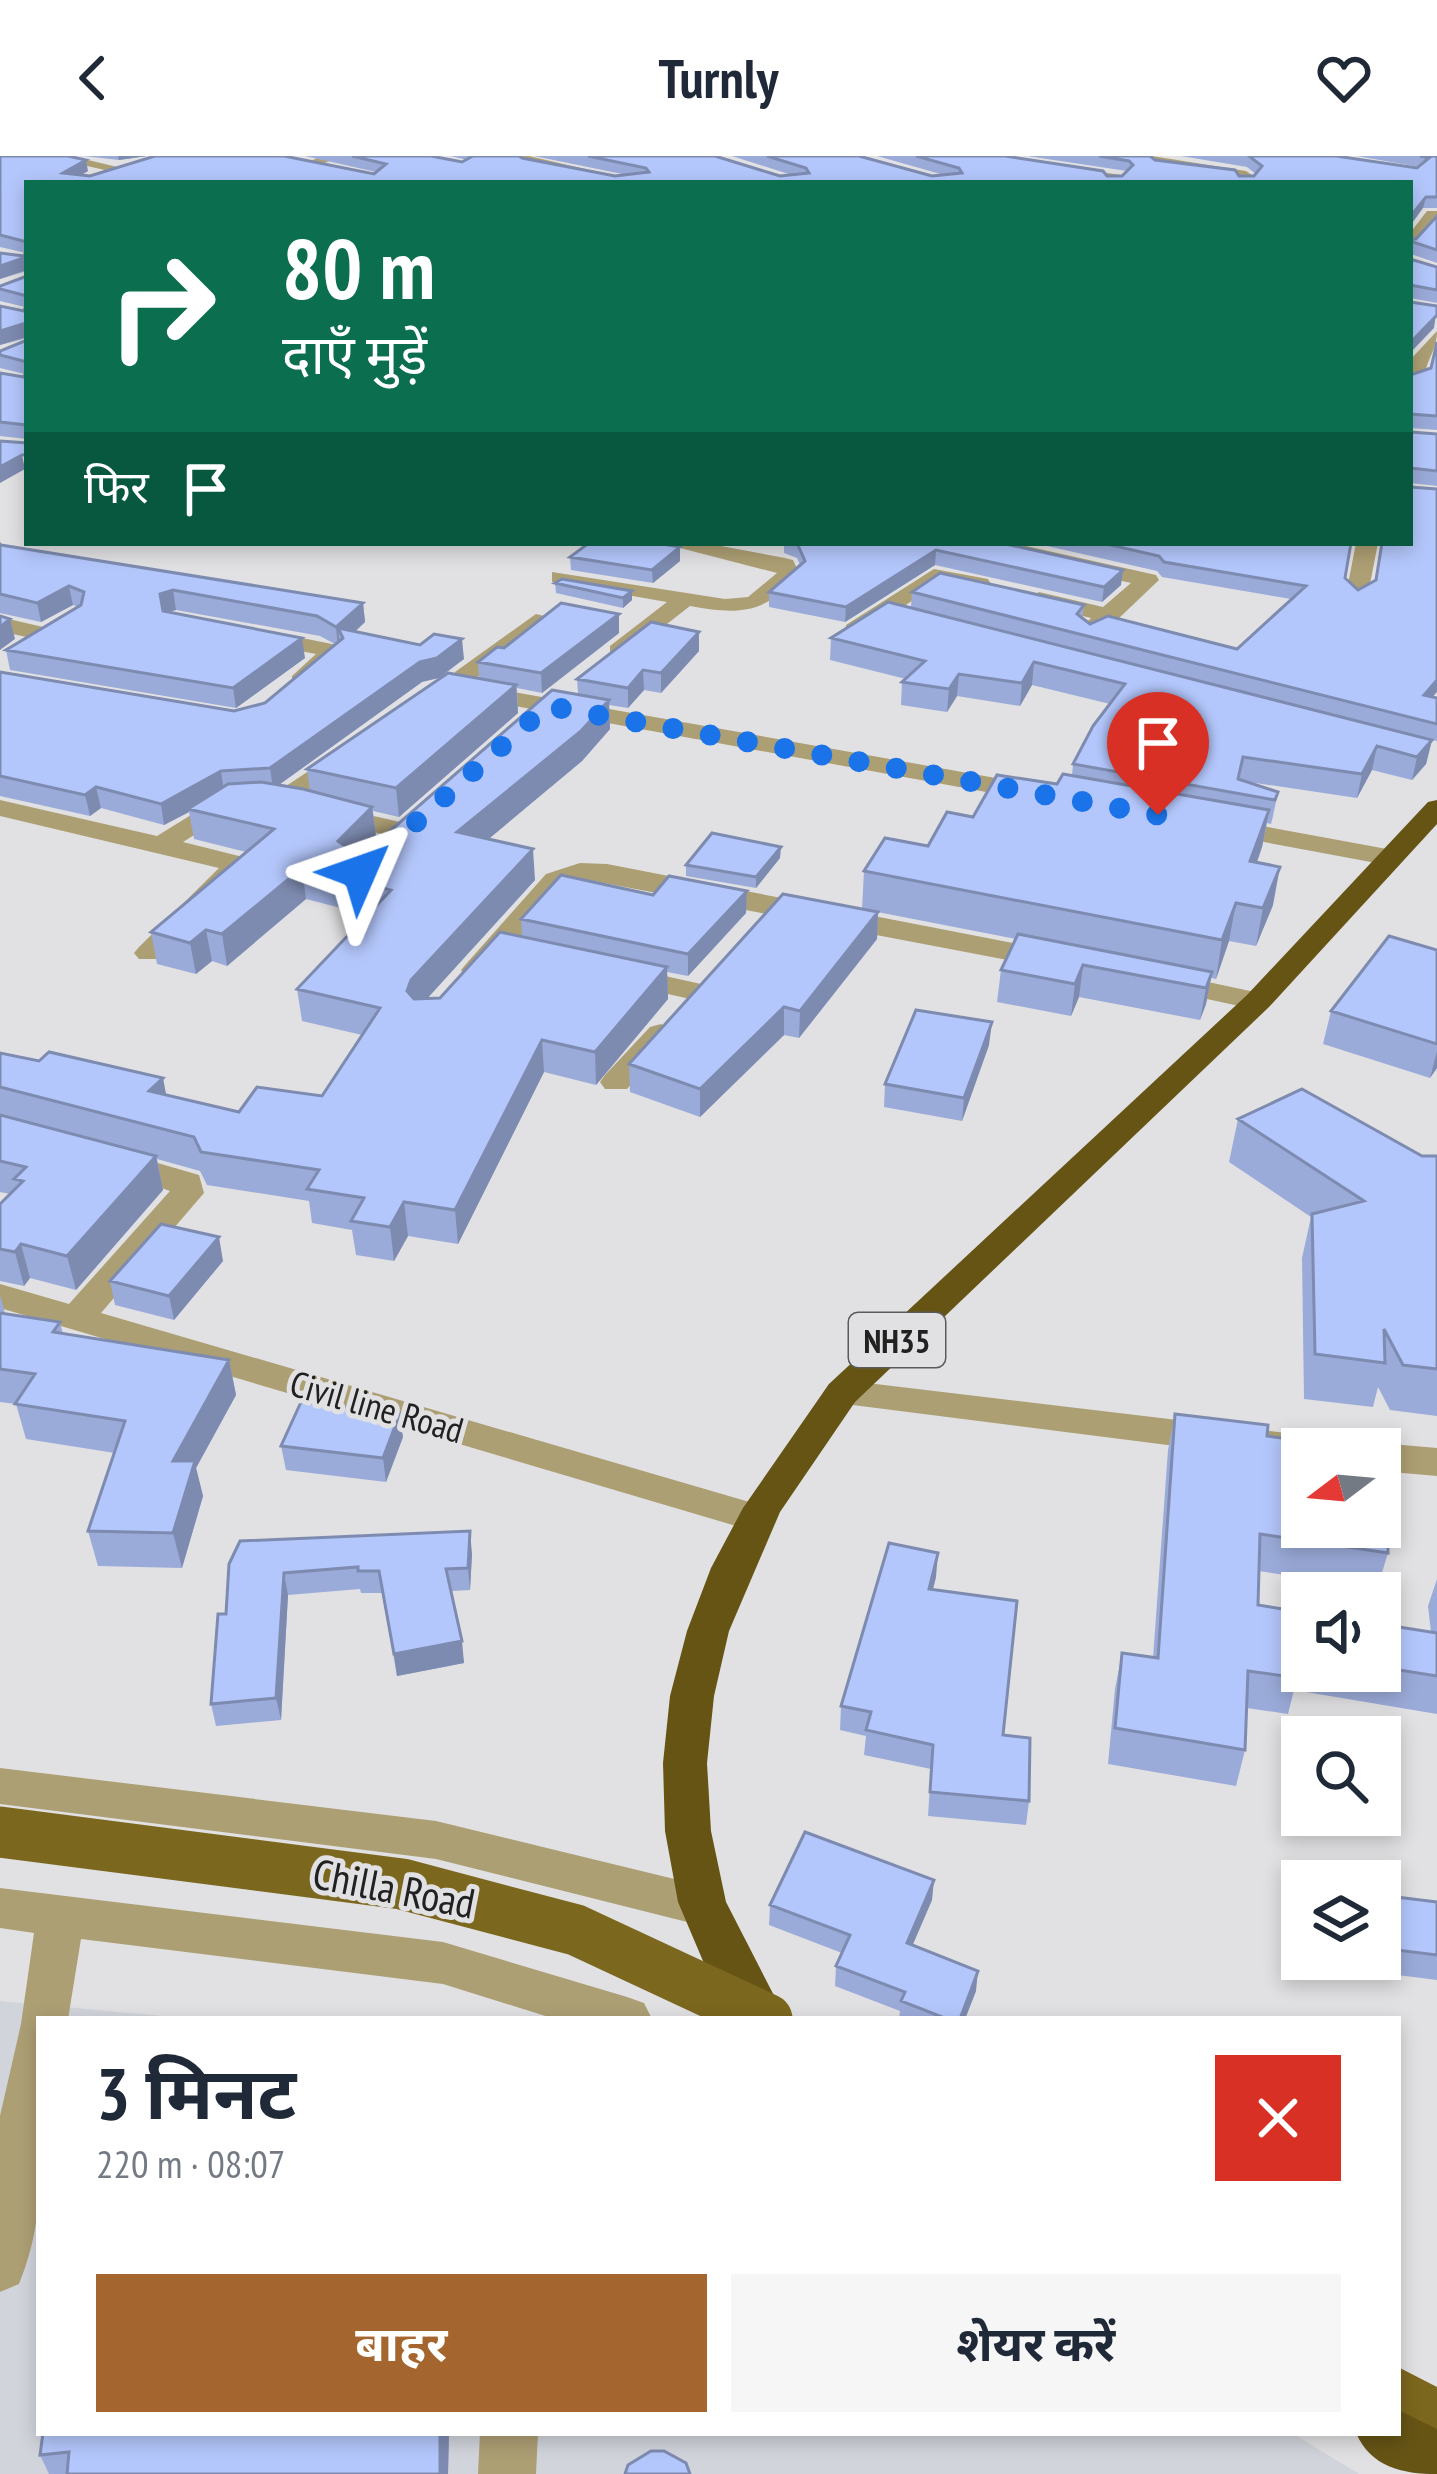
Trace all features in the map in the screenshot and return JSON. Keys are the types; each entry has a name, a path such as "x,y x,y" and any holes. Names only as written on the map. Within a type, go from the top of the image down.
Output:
{"highway":[{"name":"NH35","path":"762,2016 703,1906 686,1820 687,1720 705,1630 753,1517 795,1450 842,1393 1258,1000 1437,808"},
{"path":"1391,2436 1437,2460"}],"main road":[{"name":"Chilla Road","path":"0,1832 402,1884 577,1930 758,2016"},
{"path":"1401,2397 1437,2421"}],"street":[{"path":"50,156 123,170"},
{"path":"306,166 336,156"},
{"path":"521,156 523,161 622,180"},
{"path":"964,156 1120,176 1116,180"},
{"path":"1160,156 1154,162 1246,175 1250,180"},
{"path":"289,162 344,172"},
{"path":"87,180 141,164"},
{"path":"532,179 557,168"},
{"path":"1413,240 1431,204"},
{"path":"1432,397 1413,389 1416,364 1437,336"},
{"path":"560,577 725,606 754,603 789,575 790,569 681,546"},
{"path":"1019,546 1065,550 1148,580 1076,641"},
{"path":"1357,594 1366,546"},
{"path":"831,645 894,614 934,577 1109,615"},
{"path":"538,713 684,600"},
{"path":"16,655 75,616"},
{"path":"536,621 441,690 538,713 1066,799"},
{"path":"0,624 47,635"},
{"path":"237,632 329,650 326,661 274,702"},
{"path":"279,802 366,740"},
{"path":"162,845 223,801 257,797 413,823 375,858"},
{"path":"0,808 229,862 237,870 149,953"},
{"path":"1181,820 1388,857"},
{"path":"455,992 556,880 580,871 607,872 1074,964"},
{"path":"745,939 775,904"},
{"path":"494,949 539,959"},
{"path":"585,968 706,983 616,1082"},
{"path":"1143,978 1258,1000"},
{"path":"77,1318 187,1193 187,1183 173,1176 87,1154"},
{"name":"Civil line Road","path":"0,1296 753,1517"},
{"path":"842,1393 1281,1446"},
{"path":"1401,1459 1437,1462"},
{"path":"0,1786 436,1840 703,1906"},
{"path":"0,1908 443,1963 534,2003 610,2016"},
{"path":"44,2016 61,1914"},
{"path":"0,2265 36,2056"},
{"path":"507,2474 509,2436"}],"shaded area":[{"path":"0,2001 162,2016 36,2016 36,2436 1297,2436 1359,2474 0,2474"}],"building":[{"path":"0,156 86,160 63,173 90,176 155,156 284,156 374,174 386,164 352,156 431,156 462,162 473,156 519,156 615,176 649,172 588,156 715,156 780,176 809,173 767,156 859,156 932,176 962,173 959,168 916,156 1005,156 1122,176 1133,165 1129,161 1099,156 1150,156 1254,176 1262,166 1249,156 1336,156 1417,168 1429,158 1420,156 1437,156 1437,197 1426,197 1413,213 1413,180 24,180 24,241 0,235"},
{"path":"1437,216 1437,250 1413,242"},
{"path":"0,253 24,256 24,258 0,266"},
{"path":"1413,260 1437,267 1437,290 1413,286"},
{"path":"24,277 24,295 0,289"},
{"path":"1413,302 1437,306 1437,315 1413,340"},
{"path":"0,306 24,311 24,325 0,331"},
{"path":"24,341 24,361 0,355"},
{"path":"1437,342 1437,416 1413,414 1413,374 1431,368"},
{"path":"0,373 24,377 24,425 0,422"},
{"path":"1413,432 1437,434 1437,471 1413,468"},
{"path":"0,441 24,443 24,455 0,467"},
{"path":"1413,487 1437,489 1437,680 1424,695 1437,698 1437,724 912,592 940,573 1084,605 1077,614 1090,624 1108,616 1237,649 1306,586 1164,562 1159,556 1115,546 1350,546 1345,578 1358,590 1376,580 1382,546 1413,546"},
{"path":"0,544 363,603 336,627 317,616 173,590 160,594 163,611 302,638 233,688 6,650 81,605 84,592 69,586 37,603 0,594"},
{"path":"585,546 680,547 652,570 570,557"},
{"path":"798,546 1015,546 1123,570 1104,587 936,550 846,607 769,592 805,561"},
{"path":"562,579 632,591 623,598 555,583"},
{"path":"888,602 1432,740 1417,757 1377,746 1362,774 1243,757 1238,779 1278,792 1275,800 1073,764 1093,726 1125,684 1034,662 1022,683 959,674 949,689 902,682 925,661 831,638"},
{"path":"561,603 619,614 541,673 478,662 497,647 504,648"},
{"path":"651,622 699,632 661,673 643,670 628,688 577,679"},
{"path":"338,628 420,645 434,634 462,639 437,658 420,662 270,768 221,771 161,804 96,787 85,795 0,776 0,672 234,711 265,703 343,638"},
{"path":"448,673 516,685 396,788 307,769"},
{"path":"552,690 609,700 581,731 457,832 533,849 411,980 407,991 414,999 440,998 500,932 667,967 595,1052 542,1040 455,1210 404,1202 390,1227 351,1221 364,1198 307,1189 319,1170 201,1152 194,1137 0,1087 0,1053 39,1061 49,1052 163,1078 149,1091 239,1112 257,1087 322,1096 380,1008 297,989 391,890 302,868 222,934 206,930 190,943 151,932 274,829 188,809 228,784 261,782 303,789 372,807 338,841 354,852 367,851"},
{"path":"1063,774 1269,810 1250,861 1280,867 1263,908 1236,903 1222,940 864,871 885,838 928,846 947,812 973,817 997,775 1057,784"},
{"path":"712,833 781,847 756,877 686,865"},
{"path":"561,875 653,895 669,876 747,891 688,954 521,919"},
{"path":"783,894 878,912 800,1011 784,1007 700,1089 629,1064"},
{"path":"1018,934 1212,972 1206,988 1083,965 1075,984 1001,970"},
{"path":"1389,936 1437,950 1437,1044 1331,1011"},
{"path":"916,1010 992,1022 964,1098 885,1084"},
{"path":"1302,1089 1422,1156 1437,1156 1437,1369 1403,1365 1384,1329 1385,1363 1315,1354 1312,1214 1364,1201 1238,1119"},
{"path":"0,1115 156,1156 67,1256 21,1244 15,1252 0,1249 0,1204 23,1181 14,1179 26,1167 0,1161"},
{"path":"161,1224 219,1237 169,1296 110,1281"},
{"path":"0,1313 60,1322 53,1332 229,1360 173,1461 195,1461 173,1533 88,1531 125,1421 15,1404 35,1374 0,1369"},
{"path":"301,1402 400,1413 383,1458 281,1446"},
{"path":"1175,1414 1268,1425 1267,1436 1281,1438 1281,1537 1260,1534 1258,1605 1281,1609 1281,1676 1248,1671 1245,1750 1115,1728 1122,1653 1158,1658"},
{"path":"470,1531 468,1568 446,1569 462,1641 394,1654 379,1571 358,1571 358,1567 284,1573 276,1698 211,1704 218,1614 226,1614 229,1564 240,1541"},
{"path":"889,1543 938,1553 929,1589 1017,1601 1003,1735 1030,1738 1029,1801 930,1792 933,1745 866,1730 871,1712 841,1706"},
{"path":"1401,1627 1437,1633 1437,1676 1401,1670"},
{"path":"805,1832 934,1880 907,1943 978,1971 961,2016 939,2016 901,2001 905,1992 836,1966 850,1935 770,1905"},
{"path":"1401,1898 1437,1902 1437,1955 1401,1951"},
{"path":"43,2436 440,2436 440,2474 67,2474 69,2452 40,2455"},
{"path":"651,2451 664,2451 686,2463 690,2474 625,2474 628,2465"}],"route":[{"path":"360,872 547,706 1158,815"}]}
